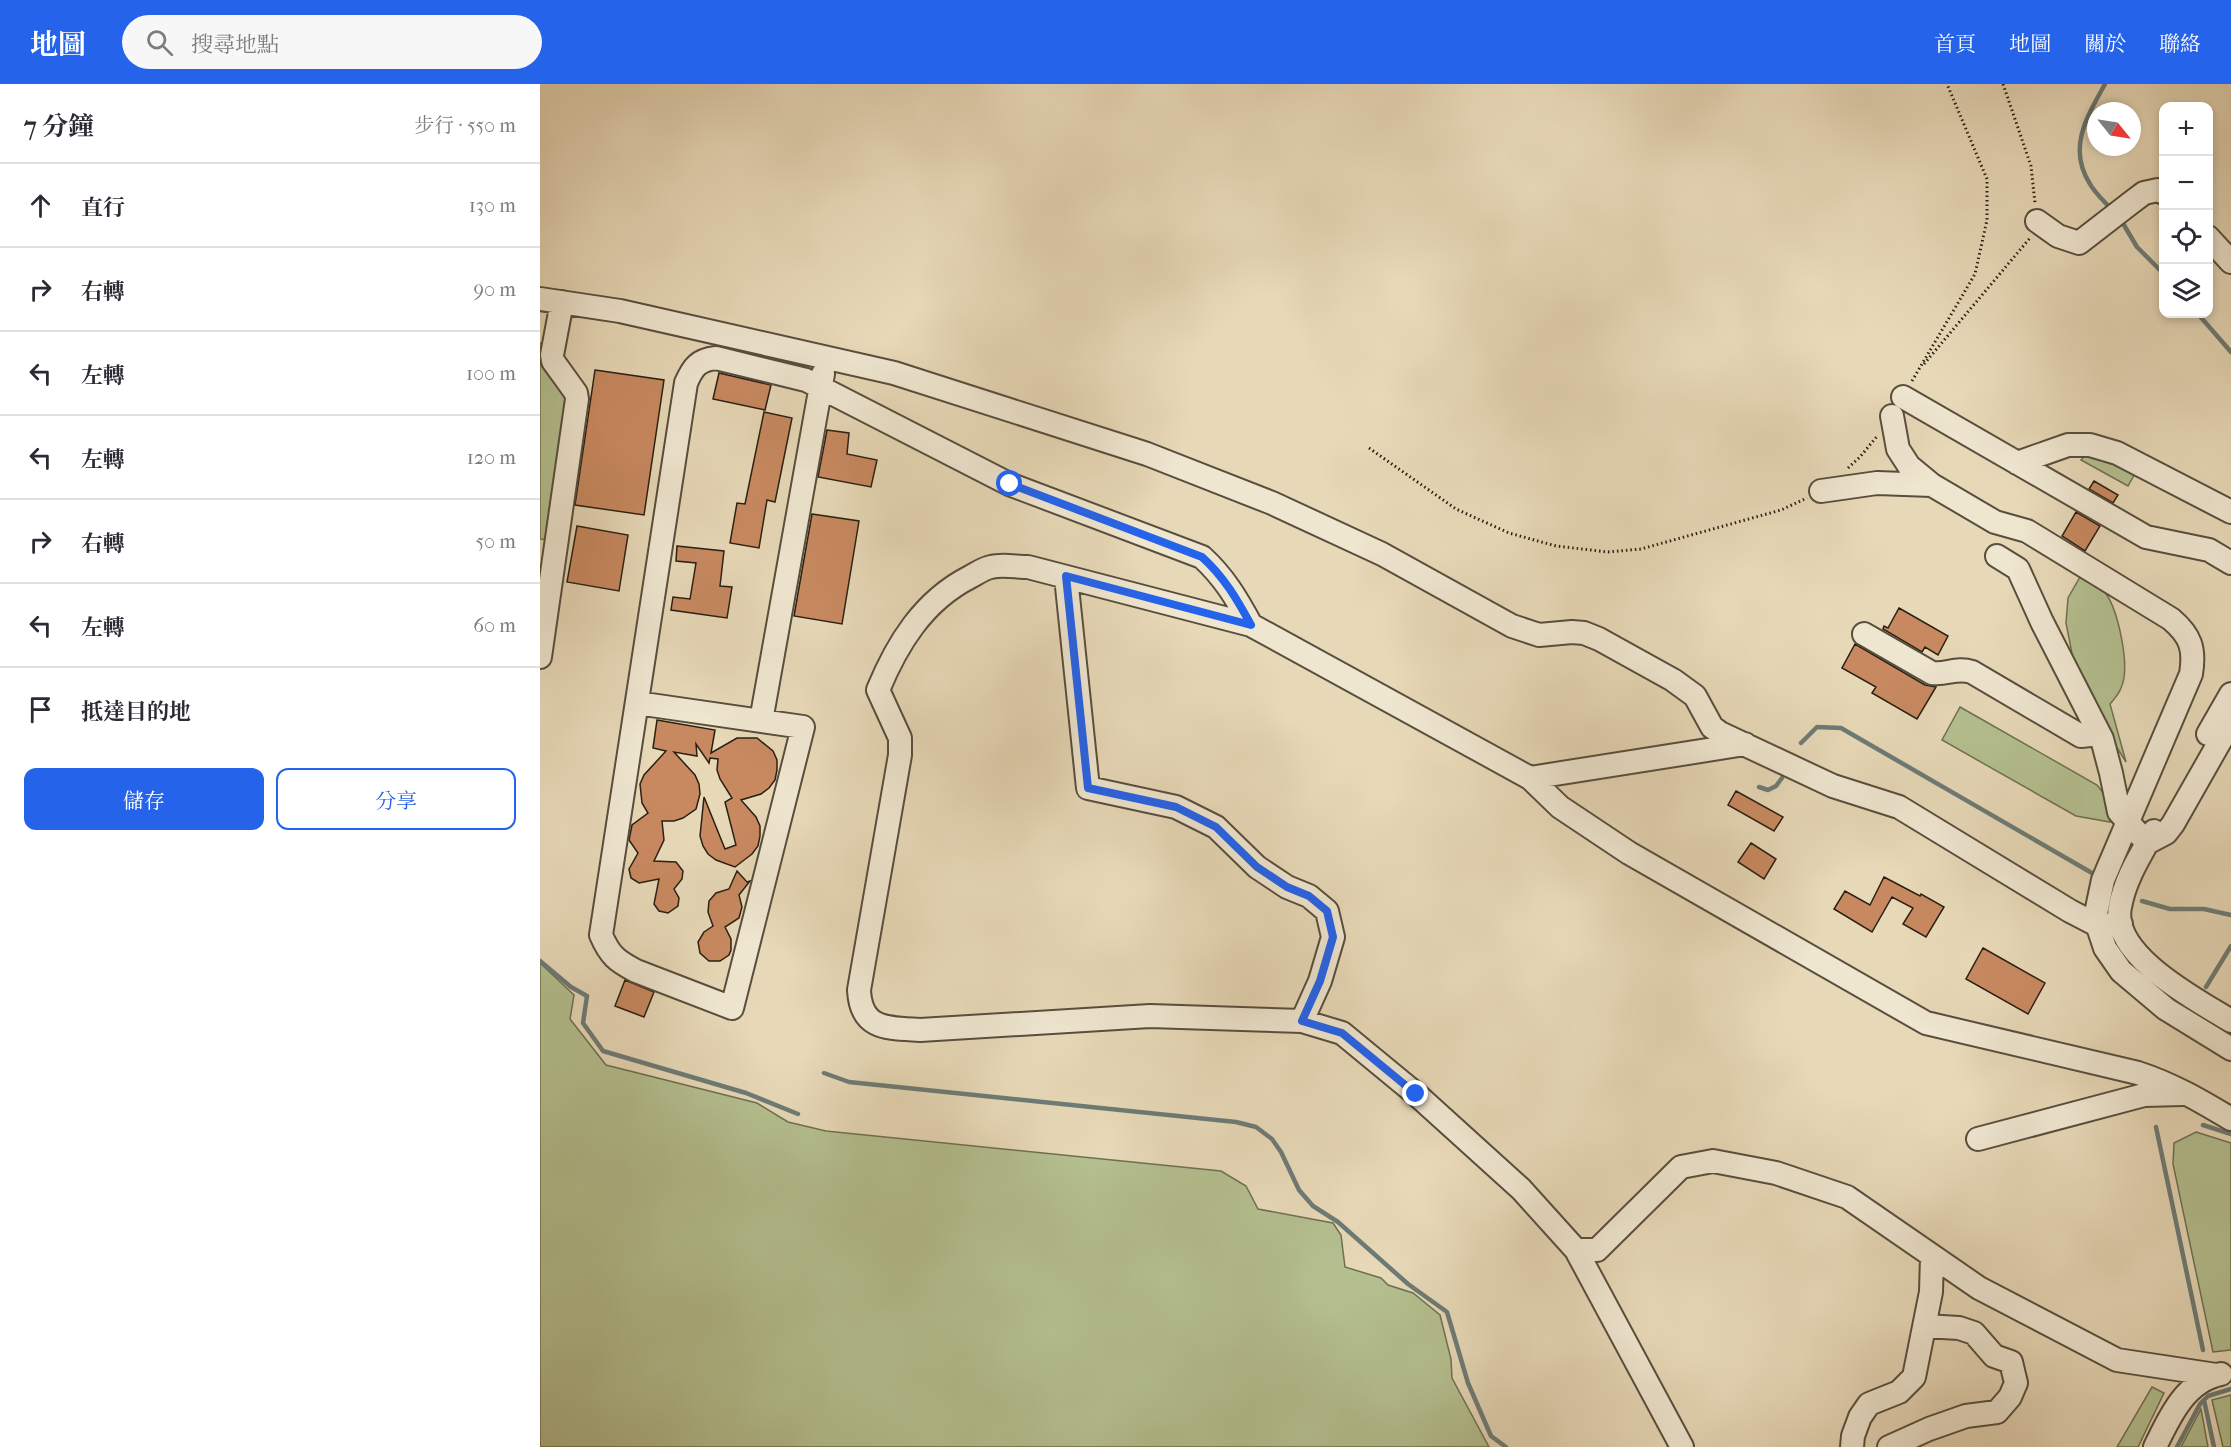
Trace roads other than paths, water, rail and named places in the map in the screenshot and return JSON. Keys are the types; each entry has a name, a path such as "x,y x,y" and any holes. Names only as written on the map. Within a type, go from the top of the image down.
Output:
{"lane":[{"path":"2037,221 2058,236 2079,243 2144,193 2159,191"},
{"path":"2213,242 2231,262"},
{"path":"540,657 578,399 553,361 551,300 620,311 894,373 1147,454 1272,503 1382,554 1512,626 1539,635 1572,632 1584,633 1599,639 1673,680 1695,696 1712,727 1720,734 1833,786 1899,807 2097,925 2121,924"},
{"path":"761,721 826,357"},
{"path":"637,702 803,728 732,1008 622,964 606,947 601,935 684,395 692,369 702,360 716,358 806,380 1010,484 1202,557 1216,569 1231,589 1251,625"},
{"path":"2231,563 2206,550 2146,537 2017,463 1897,407 1898,449 1909,466 1932,485 1995,522 2027,531 2171,619 2183,629 2192,645 2194,659 2191,674 2103,880 2095,918 2105,948 2121,971 2166,1009 2231,1048"},
{"path":"2017,463 2068,445 2090,445 2117,453 2231,512"},
{"path":"1821,491 1877,483 1932,485"},
{"path":"2206,550 2231,545"},
{"path":"1997,556 2018,569 2099,734 2111,773 2119,812 2147,843"},
{"path":"1682,1447 1576,1250 1521,1189 1406,1086 1342,1033 1302,1021 1150,1016 920,1030 893,1029 877,1024 868,1018 860,1007 859,990 900,755 900,738 878,690 888,665 911,626 936,600 961,581 991,567 1028,567 1251,625 1530,778 1560,807 1629,853 1926,1023 2138,1073 2188,1094 2231,1119"},
{"path":"1066,576 1088,788 1176,807 1216,827 1257,867 1287,887 1309,896 1327,911 1333,937 1320,981 1302,1021"},
{"path":"1864,634 1932,673 1939,674 1961,668 1972,672 2081,736 2099,734"},
{"path":"2231,694 2129,876 2119,909 2123,932 2136,955 2177,987 2231,1021"},
{"path":"2147,843 2166,833 2173,824 2231,722"},
{"path":"1530,778 1746,744"},
{"path":"1978,1139 2144,1095 2188,1094"},
{"path":"1576,1250 1597,1250 1681,1167 1713,1161 1776,1173 1847,1197 1979,1288 2117,1360 2224,1374"},
{"path":"1852,1447 1853,1436 1860,1417 1869,1404 1899,1392 1914,1377 1931,1292 1932,1256"},
{"path":"1889,1447 1966,1416 1997,1412 2010,1397 2016,1383 2010,1362 1994,1356 1974,1333 1959,1328 1925,1326"},
{"path":"2155,1447 2170,1415 2183,1398 2196,1385 2224,1374"}],"waterway":[{"path":"2105,84 2086,121 2080,145 2080,158 2083,171 2090,184 2111,209"},
{"path":"2121,220 2137,247 2159,269"},
{"path":"2201,318 2231,352"},
{"path":"1801,743 1817,727 1841,728 2092,873"},
{"path":"1759,787 1768,790 1776,786 1782,778"},
{"path":"2142,901 2170,909 2204,909 2231,915"},
{"path":"2206,987 2231,946"},
{"path":"540,961 571,987 587,996 583,1023 603,1051 746,1093 798,1114"},
{"path":"824,1073 849,1082 1236,1122 1256,1127 1272,1139 1281,1152 1299,1190 1313,1206 1338,1222 1408,1284 1447,1312 1468,1383 1491,1436 1506,1447"},
{"path":"2203,1125 2231,1134"},
{"path":"2156,1127 2203,1350"},
{"path":"2177,1447 2200,1404 2208,1396 2231,1389"},
{"path":"2204,1400 2214,1447"}]}
